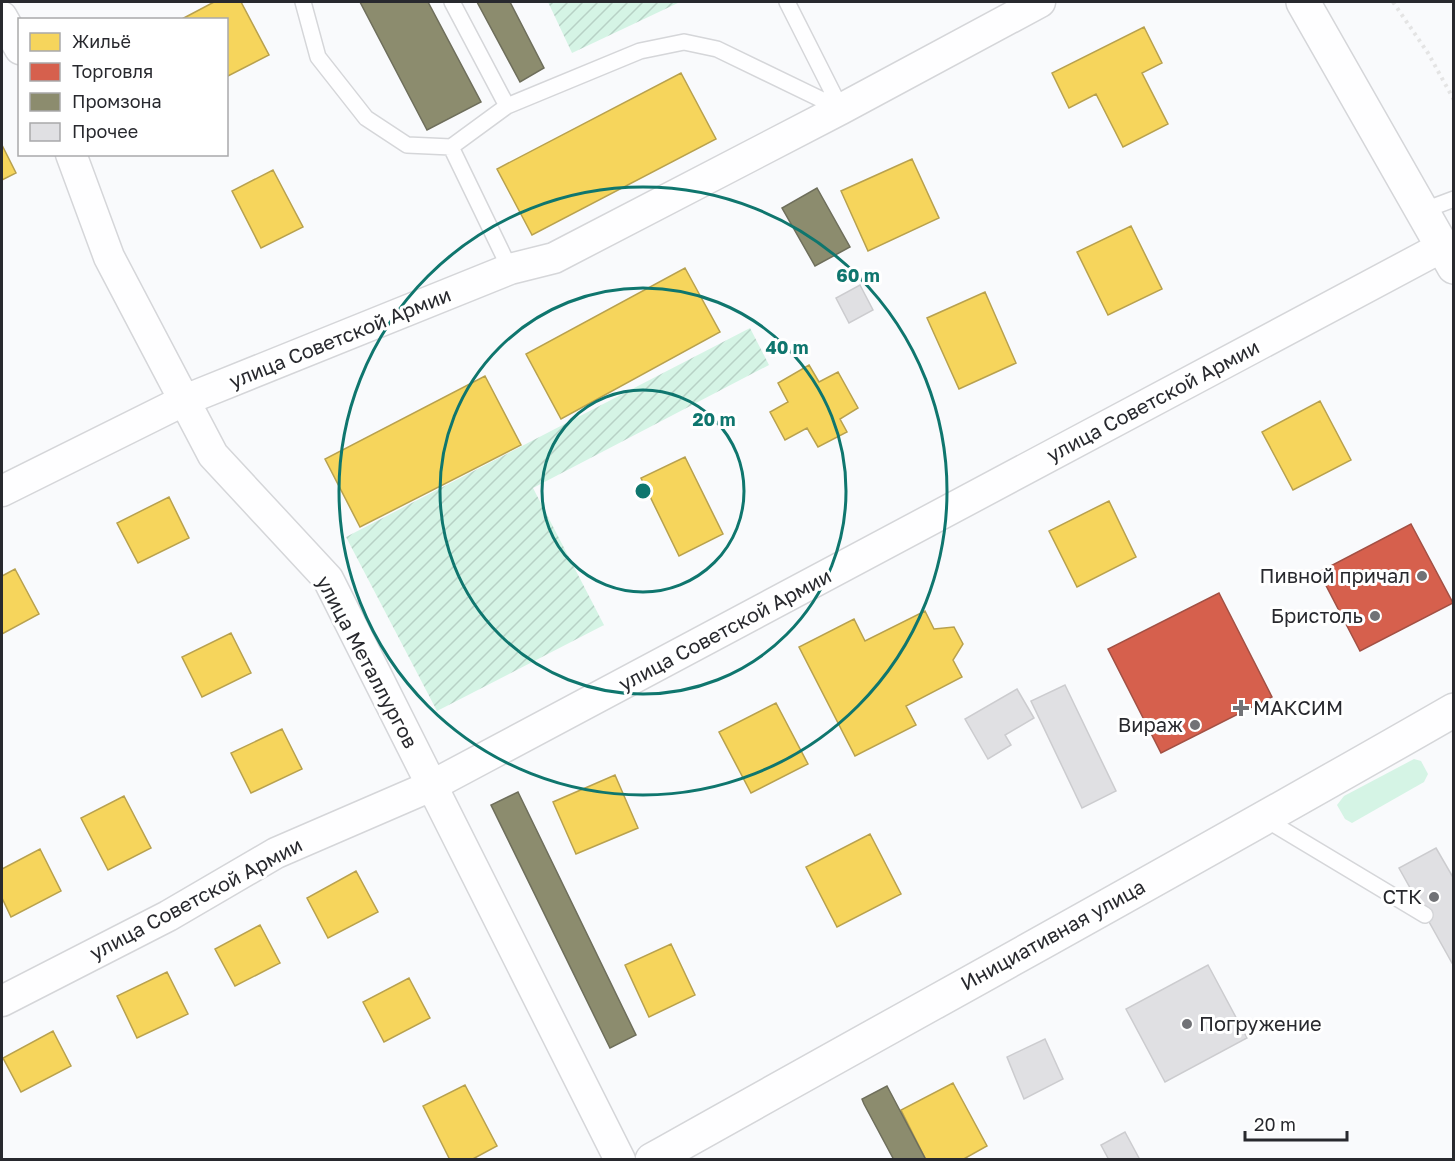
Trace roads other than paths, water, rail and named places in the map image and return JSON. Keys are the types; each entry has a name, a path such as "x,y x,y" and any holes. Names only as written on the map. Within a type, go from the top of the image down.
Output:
{"street":[{"path":"2,5 7,2"},
{"name":"улица Советской Армии","path":"2,491 185,400 510,269 554,258 841,109 1040,2"},
{"path":"1304,2 1448,257"},
{"path":"2,17 18,46"},
{"name":"улица Металлургов","path":"72,156 109,257 213,455 328,579 620,1160"},
{"name":"улица Советской Армии","path":"2,1001 168,916 276,853 431,786 1448,257"},
{"name":"Инициативная улица","path":"652,1160 1264,819 1454,710"}],"lane":[{"path":"303,2 318,57 366,118 407,144 450,147 507,106 640,51 684,42 717,49 841,109"},
{"path":"452,2 507,106"},
{"path":"787,2 841,109"},
{"path":"450,147 510,269"},
{"path":"1422,211 1454,199"},
{"path":"1264,819 1425,915"}],"place":[{"name":"Пивной причал","path":"1422,576"},
{"name":"Бристоль","path":"1375,616"},
{"name":"МАКСИМ","path":"1241,708"},
{"name":"Вираж","path":"1195,725"},
{"name":"СТК","path":"1434,897"},
{"name":"Погружение","path":"1187,1024"}]}
